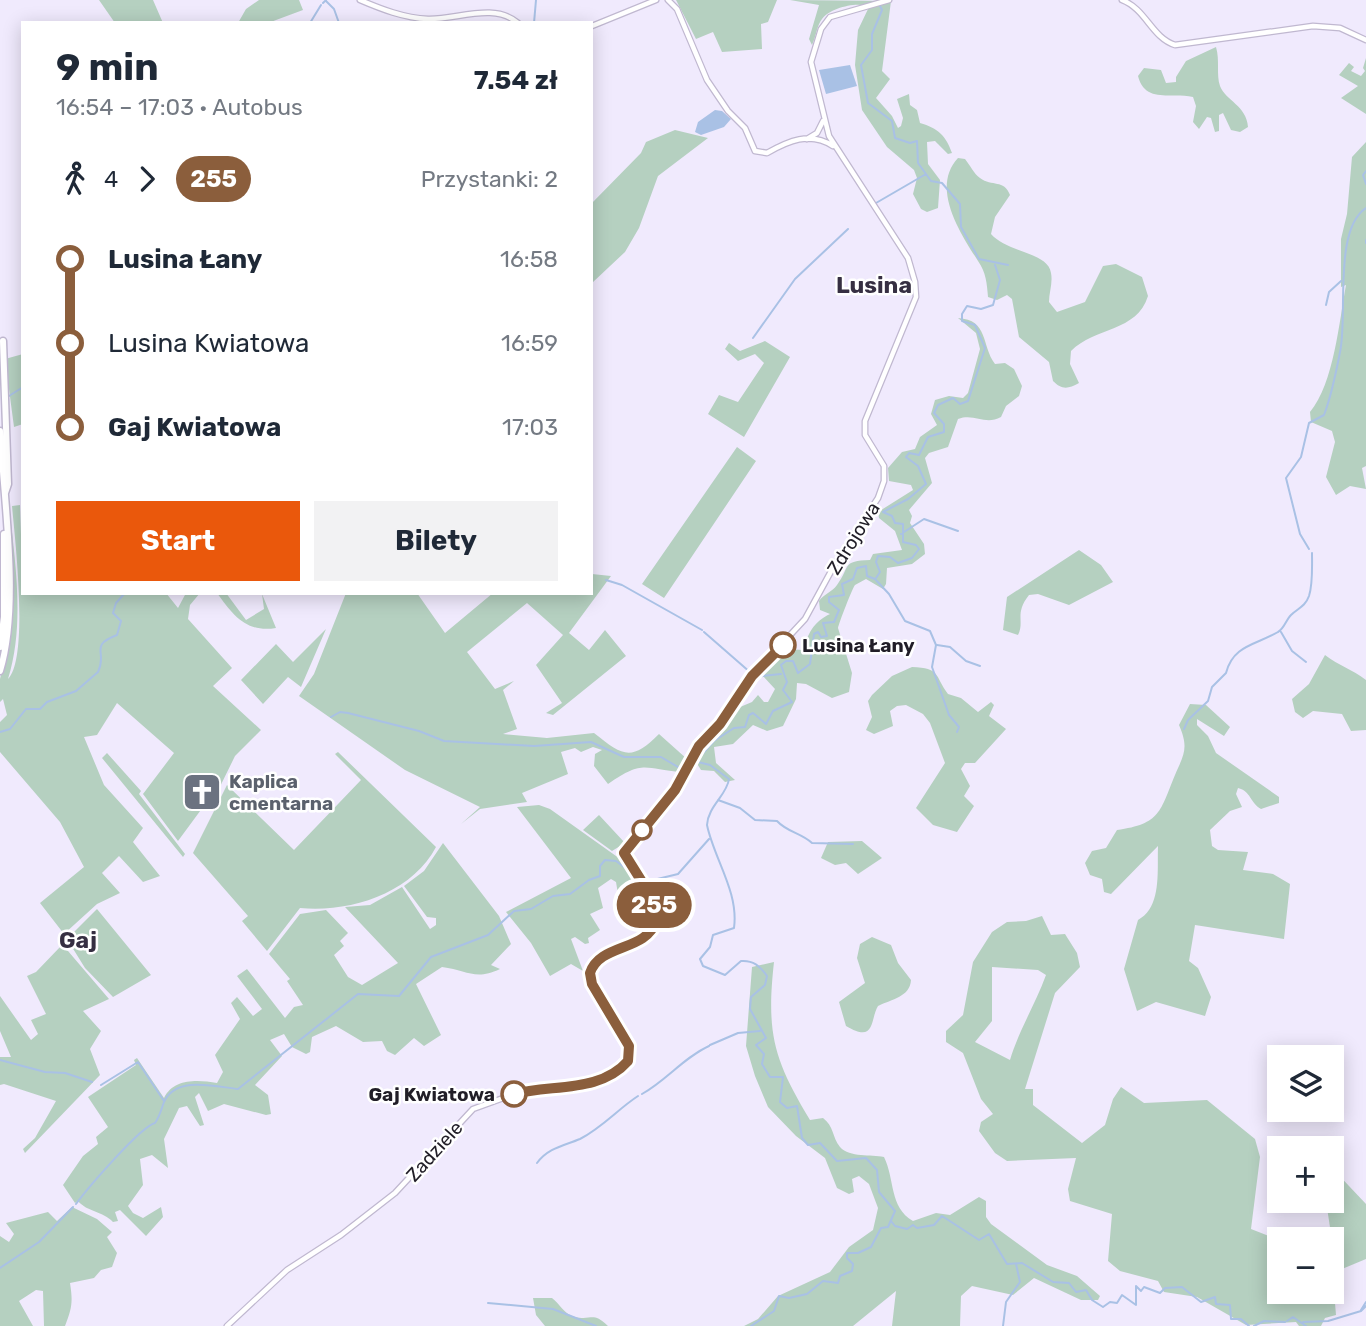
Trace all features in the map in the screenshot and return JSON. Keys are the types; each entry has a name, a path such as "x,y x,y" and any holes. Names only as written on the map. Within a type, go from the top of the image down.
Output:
{"highway":[{"path":"3,341 8,484 4,498"},
{"path":"0,431 10,618 0,671"},
{"path":"0,647 4,612 1,546 5,525"}],"street":[{"path":"360,0 391,12 421,18 493,13 508,16 515,21"},
{"path":"593,26 656,0"},
{"path":"668,0 677,9 713,90 741,123 755,150 767,153 789,141 822,140"},
{"path":"1122,0 1138,9 1161,38 1170,44 1185,45 1313,26 1340,28 1366,40"},
{"name":"Zdrojowa","path":"648,824 678,785 699,746 720,724 752,676 805,619 835,564 878,498 884,481 884,466 865,436 865,421 916,297 915,282 908,258 828,133 811,62 821,29 835,14 886,1"},
{"path":"806,139 818,131 824,119"},
{"path":"818,131 828,133 822,140"},
{"path":"818,131 822,140"},
{"name":"Zdrojowa","path":"822,140 835,147"},
{"name":"Zadziele","path":"228,1326 287,1270 341,1235 395,1193 473,1109 517,1093 600,1080 625,1064 630,1055 629,1046 592,984 590,973 598,959 644,938 654,927 656,912 649,893 624,855 648,824"}],"green space":[{"path":"99,0 153,0 162,21 114,21"},
{"path":"259,0 299,0 303,10 273,21 239,21 246,9"},
{"path":"676,0 777,0 768,22 761,24 762,49 722,52 713,32 696,39"},
{"path":"790,0 891,1 882,71 890,79 876,98 892,116 898,128 903,118 897,99 909,94 910,105 917,110 920,123 932,127 947,142 952,153 948,154 935,141 927,142 928,164 940,180 938,208 927,212 921,209 913,194 917,178 914,170 887,147 862,110 855,65 858,30 869,7 851,5 826,15 819,24 812,45 809,39 819,5"},
{"path":"1216,47 1220,86 1244,113 1248,127 1240,132 1231,130 1223,113 1219,115 1219,131 1215,132 1211,118 1207,117 1199,129 1193,122 1196,106 1193,97 1153,94 1142,85 1138,76 1144,68 1161,70 1166,83 1176,82 1176,77 1186,61"},
{"path":"1366,58 1366,114 1341,98 1358,86 1339,75 1349,63 1354,67 1351,71 1361,76 1365,71 1363,68"},
{"path":"675,130 708,138 658,176 639,228 625,252 593,282 593,202 641,153 646,142"},
{"path":"1366,142 1366,466 1362,468 1366,489 1350,486 1336,495 1326,477 1335,442 1332,431 1311,422 1310,412 1325,385 1334,352 1346,285 1341,287 1341,239 1347,214 1352,157"},
{"path":"958,158 965,159 980,178 1001,185 1007,190 1010,195 995,217 991,234 1007,245 1035,256 1048,266 1051,273 1049,302 1057,312 1085,302 1103,266 1116,264 1142,277 1148,296 1143,308 1125,323 1092,337 1071,351 1070,364 1079,383 1065,388 1053,381 1049,362 1019,337 1012,299 1007,295 997,300 988,297 983,269 951,211 947,183 950,170"},
{"path":"958,318 975,323 980,328 995,364 1005,363 1014,369 1022,386 1019,396 1006,406 1001,417 990,420 970,417 958,419 948,447 929,453 925,458 932,483 909,510 912,516 910,523 924,544 925,554 912,564 887,568 883,589 866,579 855,585 838,628 852,673 849,692 832,698 806,684 797,683 796,699 783,726 767,731 753,725 733,744 714,747 716,763 735,780 725,782 714,771 701,770 696,762 705,744 721,729 733,710 752,702 758,695 764,702 768,702 775,689 761,674 786,649 803,650 812,629 830,614 820,610 819,601 837,585 848,566 851,563 870,560 873,554 902,550 895,531 879,518 878,512 913,490 911,485 889,481 888,468 902,452 915,449 920,437 937,425 931,414 935,400 949,396 963,398 968,393 980,349 976,333"},
{"path":"765,341 790,357 744,437 708,414 719,395 738,402 764,363 755,354 738,361 725,349 729,343 740,351"},
{"path":"21,355 21,425 14,427 5,359"},
{"path":"737,447 756,461 664,598 642,584"},
{"path":"8,496 17,612 8,679 18,648 19,624 18,570 12,506 20,505 21,595 168,595 178,608 185,595 198,595 190,605 188,619 232,668 213,686 261,730 235,756 211,805 206,803 178,841 143,794 174,753 117,703 97,735 84,737 104,785 143,828 133,842 160,876 143,882 119,856 102,873 120,893 97,904 64,934 40,903 84,867 60,822 0,752 0,722 7,715 3,699 0,702 0,679 12,628"},
{"path":"1079,550 1101,565 1113,582 1069,605 1038,594 1029,595 1022,607 1018,635 1003,630 1007,597"},
{"path":"593,574 611,576 569,633 589,650 605,630 626,656 553,715 546,713 562,703 536,665 563,635 527,603 467,652 495,689 514,681 503,690 517,729 503,734 547,738 594,733 612,747 627,753 641,749 659,734 687,759 682,772 637,768 608,784 594,766 595,754 602,750 593,747 581,752 575,748 561,752 568,774 522,793 527,802 480,809 461,824 480,807 405,770 299,696 314,674 345,595 418,595 445,633 491,595 593,595"},
{"path":"219,595 227,595 246,620 264,609 262,595 276,628 256,628 248,625"},
{"path":"326,629 301,687 288,677 263,704 241,680 276,644 293,662"},
{"path":"1325,655 1366,680 1366,730 1351,731 1342,714 1313,711 1303,718 1295,712 1292,699 1309,684"},
{"path":"912,667 932,671 948,694 961,698 978,712 991,702 994,705 989,716 1006,729 975,763 965,763 961,769 970,786 964,796 974,806 957,832 933,825 916,808 945,763 930,723 923,714 906,705 897,706 890,711 893,726 874,734 866,730 872,717 868,701 872,695 892,676"},
{"path":"1190,704 1206,705 1230,727 1224,736 1197,719 1197,725 1208,736 1216,753 1279,797 1279,803 1261,809 1246,792 1238,788 1236,794 1242,807 1230,811 1210,830 1212,846 1218,850 1248,852 1243,870 1273,874 1290,884 1284,939 1195,925 1189,961 1198,968 1211,997 1205,1016 1156,1002 1137,1011 1124,969 1138,920 1146,914 1155,897 1158,846 1111,894 1104,892 1102,879 1090,875 1085,863 1092,851 1106,848 1117,830 1143,824 1162,807 1183,756 1185,745 1179,725"},
{"path":"338,752 436,847 412,877 378,897 339,907 300,908 267,951 242,921 248,916 193,853 227,785 294,850 361,780 335,754"},
{"path":"107,753 141,791 139,794 185,854 183,857 102,758"},
{"path":"539,805 550,809 623,861 641,884 626,882 629,895 625,898 618,894 616,882 611,879 598,888 603,908 590,914 600,930 588,938 589,943 585,944 575,937 571,939 583,971 571,964 550,976 531,943 506,912 571,878 517,807"},
{"path":"599,815 625,843 612,851 583,830"},
{"path":"862,841 882,858 858,874 846,863 835,865 821,858 828,842"},
{"path":"443,843 499,916 511,944 491,965 500,969 477,974 442,967 416,984 441,1035 424,1046 414,1038 395,1055 387,1051 382,1041 363,1042 336,1026 312,1037 310,1052 306,1054 292,1047 284,1034 270,1040 282,1056 255,1085 268,1095 271,1114 224,1104 208,1111 199,1093 195,1097 204,1125 200,1126 187,1106 179,1108 164,1139 168,1168 152,1155 140,1159 143,1185 128,1206 133,1213 143,1218 161,1207 163,1217 146,1236 120,1210 115,1212 118,1221 113,1222 78,1201 75,1203 63,1185 83,1156 98,1144 96,1137 108,1127 88,1097 136,1065 134,1060 137,1058 164,1098 168,1091 187,1082 217,1083 223,1072 215,1055 240,1019 231,1003 237,997 253,1016 262,1009 237,976 247,969 285,1018 294,1007 303,1005 287,981 290,979 269,954 300,914 326,910 348,933 340,941 344,946 334,955 348,977 362,985 398,963 345,907 370,905 402,887 430,929 436,925 436,918 427,917 404,886 424,871"},
{"path":"97,909 151,975 113,997 85,968 67,939"},
{"path":"1042,916 1051,935 1065,934 1077,953 1080,967 1055,993 1025,1089 1033,1089 1033,1105 1082,1143 1105,1125 1113,1099 1121,1087 1144,1103 1207,1100 1255,1139 1260,1157 1251,1229 1267,1235 1267,1304 1335,1304 1336,1315 1325,1318 1321,1326 1299,1326 1296,1322 1246,1325 1197,1297 1164,1292 1158,1281 1120,1271 1108,1261 1112,1214 1070,1201 1068,1189 1076,1158 1007,1161 995,1153 979,1131 981,1122 993,1114 981,1099 963,1053 946,1042 946,1031 963,1015 973,962 992,932 1007,922 1026,921","holes":["992,967 1038,970 1046,975 1010,1060 975,1042 992,1021"]},
{"path":"872,937 891,945 898,963 911,980 904,994 878,1006 870,1028 863,1032 846,1026 839,1002 865,983 857,958 860,944"},
{"path":"60,947 68,951 109,999 83,1011 101,1031 90,1049 100,1075 25,1153 23,1149 35,1138 56,1101 0,1085 0,1057 11,1057 0,1031 0,996 31,1040 38,1034 31,1020 46,1014 27,976 36,972"},
{"path":"774,962 772,1028 788,1080 810,1120 823,1118 827,1121 837,1143 844,1150 884,1157 896,1200 905,1215 913,1221 936,1213 950,1215 979,1197 986,1201 986,1217 991,1224 1047,1265 1077,1276 1100,1296 1098,1300 1081,1300 1034,1278 1013,1295 972,1286 961,1296 960,1326 892,1326 896,1291 853,1326 744,1326 758,1319 778,1296 830,1272 849,1247 873,1230 878,1208 869,1184 859,1176 852,1179 854,1192 849,1194 837,1188 825,1158 796,1136 768,1107 746,1046 752,967"},
{"path":"1344,1181 1366,1204 1366,1259 1344,1268 1344,1227 1330,1227 1328,1213 1344,1213"},
{"path":"72,1207 97,1219 112,1232 107,1237 117,1253 112,1267 101,1270 94,1278 70,1283 71,1305 65,1326 44,1326 43,1291 36,1290 19,1301 33,1326 0,1326 0,1236 9,1242 14,1234 6,1223 48,1212 57,1221"},
{"path":"533,1298 552,1298 571,1316 595,1318 608,1326 545,1326 536,1315"}],"water":[{"path":"850,65 857,86 826,94 819,70"},
{"path":"715,110 722,111 731,119 724,127 701,135 695,132 698,122"}],"waterway":[{"path":"323,3 326,0"},
{"path":"534,21 536,0"},
{"path":"877,0 882,10 872,34 872,50 861,65 868,103 892,121 895,138 910,143 917,141 918,163 931,181 942,183 960,204 961,227 979,259 1008,265"},
{"path":"326,1 334,9 338,21"},
{"path":"311,21 321,5"},
{"path":"1366,171 1363,175 1366,184"},
{"path":"876,203 926,174"},
{"path":"1309,549 1300,534 1286,478 1301,457 1309,423 1324,415 1329,399 1342,337 1345,254 1349,234 1356,219 1366,208"},
{"path":"753,338 795,279 848,229"},
{"path":"876,578 880,572 876,562 878,556 890,557 898,563 912,558 919,549 916,545 903,542 903,524 895,523 892,516 883,512 908,499 926,484 918,466 906,457 909,453 919,455 928,437 944,432 944,424 934,413 938,405 953,398 960,404 968,401 985,348 975,325 962,321 962,314 967,306 981,309 993,305 1000,280 995,265"},
{"path":"1326,305 1329,292 1341,281"},
{"path":"9,396 21,388"},
{"path":"901,534 924,519 958,531"},
{"path":"1184,729 1188,720 1208,701 1212,687 1226,673 1234,657 1246,647 1280,631 1291,615 1305,603 1311,586 1312,553"},
{"path":"688,770 714,741 734,728 745,727 749,715 753,713 766,724 773,711 792,702 783,690 787,682 781,665 786,661 793,661 798,673 810,664 814,634 818,632 821,637 827,636 823,623 834,622 839,610 829,602 829,597 844,595 842,584 853,579 857,568 866,566 867,576 875,579 889,594 905,621 930,631 936,645 932,667 949,715 959,727 957,732"},
{"path":"606,580 622,585 702,630"},
{"path":"0,732 10,729 26,709 40,709 47,702 76,691 98,672 101,646 117,635 121,621 113,613 116,603 123,595"},
{"path":"704,632 751,673"},
{"path":"1281,632 1292,651 1306,662"},
{"path":"937,645 950,647 966,661 980,666"},
{"path":"754,677 781,674"},
{"path":"331,717 340,712 348,713 419,731 444,741 534,746 591,742 624,757 661,757 683,770"},
{"path":"699,757 698,762 710,765 729,779 708,818 707,825 730,889 735,915 734,928 713,935 710,947 700,959 703,966 725,975 741,961 745,961 756,964 764,972 767,976 765,985 751,997 750,1009 766,1038 756,1045 764,1054 762,1064 770,1077 783,1077 780,1102 787,1108 797,1106 802,1138 808,1145 820,1143 837,1161 866,1158 877,1170 879,1192 895,1211 888,1227 881,1228 871,1247 858,1253 847,1253 847,1258 853,1264 852,1271 840,1276 838,1283 823,1281 807,1294 789,1298 779,1296 774,1311 751,1326"},
{"path":"718,800 740,808 755,820 777,821 812,843 853,844"},
{"path":"645,882 678,874 709,839"},
{"path":"76,1204 126,1146 155,1123 164,1102 178,1088 187,1085 209,1085 238,1089 358,994 399,996 431,957 488,935 514,911 531,909 553,896 570,894 589,880 600,876 600,866 605,860 616,861 636,876"},
{"path":"710,1045 738,1033 760,1031"},
{"path":"642,1094 709,1046"},
{"path":"0,1060 45,1072 65,1073 92,1082"},
{"path":"101,1085 138,1062 164,1101"},
{"path":"537,1163 551,1151 588,1134 638,1096"},
{"path":"0,1268 39,1242 73,1207"},
{"path":"891,1221 895,1226 907,1229 913,1225 917,1228 934,1225 942,1216 979,1240 989,1234 1007,1264 1022,1263 1053,1282 1069,1283 1076,1292 1086,1290 1092,1300 1103,1307 1110,1302 1117,1303 1122,1295 1136,1305 1136,1286 1141,1291 1144,1287 1160,1293 1165,1288 1182,1287 1201,1302 1215,1297 1216,1304 1230,1305 1231,1319 1241,1319 1249,1326"},
{"path":"1003,1326 1006,1302 1020,1282 1016,1264"},
{"path":"1361,1310 1366,1302"},
{"path":"488,1303 553,1309 596,1326"},
{"path":"1303,1322 1328,1321 1361,1311 1366,1306"},
{"path":"1287,1321 1293,1317 1306,1326"},
{"path":"1254,1326 1264,1321 1285,1322"}],"bus line":[{"name":"255","path":"514,1094 592,1083 615,1072 628,1061 629,1046 590,977 598,959 644,938 656,921 656,912 649,893 624,853 675,790 699,746 720,724 752,676 783,645"}],"place":[{"name":"Lusina Łany","path":"783,645"},
{"name":"Kaplica cmentarna","path":"202,792"},
{"name":"Gaj Kwiatowa","path":"514,1094"}],"district":[{"name":"Lusina","path":"874,285"},
{"name":"Gaj","path":"78,940"}]}
